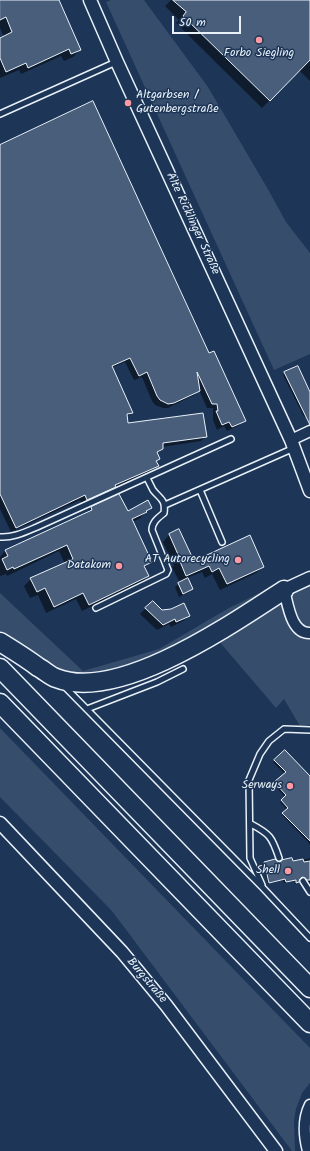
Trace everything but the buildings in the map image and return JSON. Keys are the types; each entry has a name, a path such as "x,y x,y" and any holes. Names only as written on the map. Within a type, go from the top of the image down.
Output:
{"highway":[{"path":"0,642 56,678 89,683 113,679 134,673 185,651 225,628 284,590"},
{"path":"0,668 310,988"},
{"path":"0,703 310,1023"}],"street":[{"name":"Alte Ricklinger Straße","path":"90,0 292,444 309,488"},
{"path":"292,444 310,432"},
{"path":"310,578 284,590 298,630 310,633"},
{"name":"Burgstraße","path":"0,823 122,952 166,1005 276,1151"},
{"path":"308,1151 305,1125 310,1105"}],"lane":[{"path":"0,114 117,62"},
{"path":"0,537 14,536 37,527 231,439"},
{"path":"165,505 200,490 292,444"},
{"path":"96,608 166,574 168,570 152,530 154,522 164,513 165,505 163,499 152,489 147,478"},
{"path":"200,490 222,542"},
{"path":"87,709 157,682 183,669"},
{"path":"56,678 263,888 310,938"},
{"path":"263,888 250,858 251,824 249,780 260,754 269,741 284,729 310,730"},
{"path":"251,824 267,832 279,858"},
{"path":"303,882 310,892"}],"shaded area":[{"path":"111,0 144,0 208,87 286,222 310,253 310,354 274,370 106,2"},
{"path":"286,580 310,580 310,725 300,726 284,699 276,708 218,640 113,673 68,675 0,636 0,593 83,671 159,649 229,608"},
{"path":"0,728 310,1048 310,1083 302,1093 296,1109 294,1120 295,1151 292,1151 112,911 0,797"}],"place":[{"name":"Forbo Siegling","path":"259,40"},
{"name":"Altgarbsen / Gutenbergstraße","path":"128,103"},
{"name":"AT Autorecycling","path":"238,560"},
{"name":"Datakom","path":"119,566"},
{"name":"Serways","path":"290,786"},
{"name":"Shell","path":"288,871"}]}
